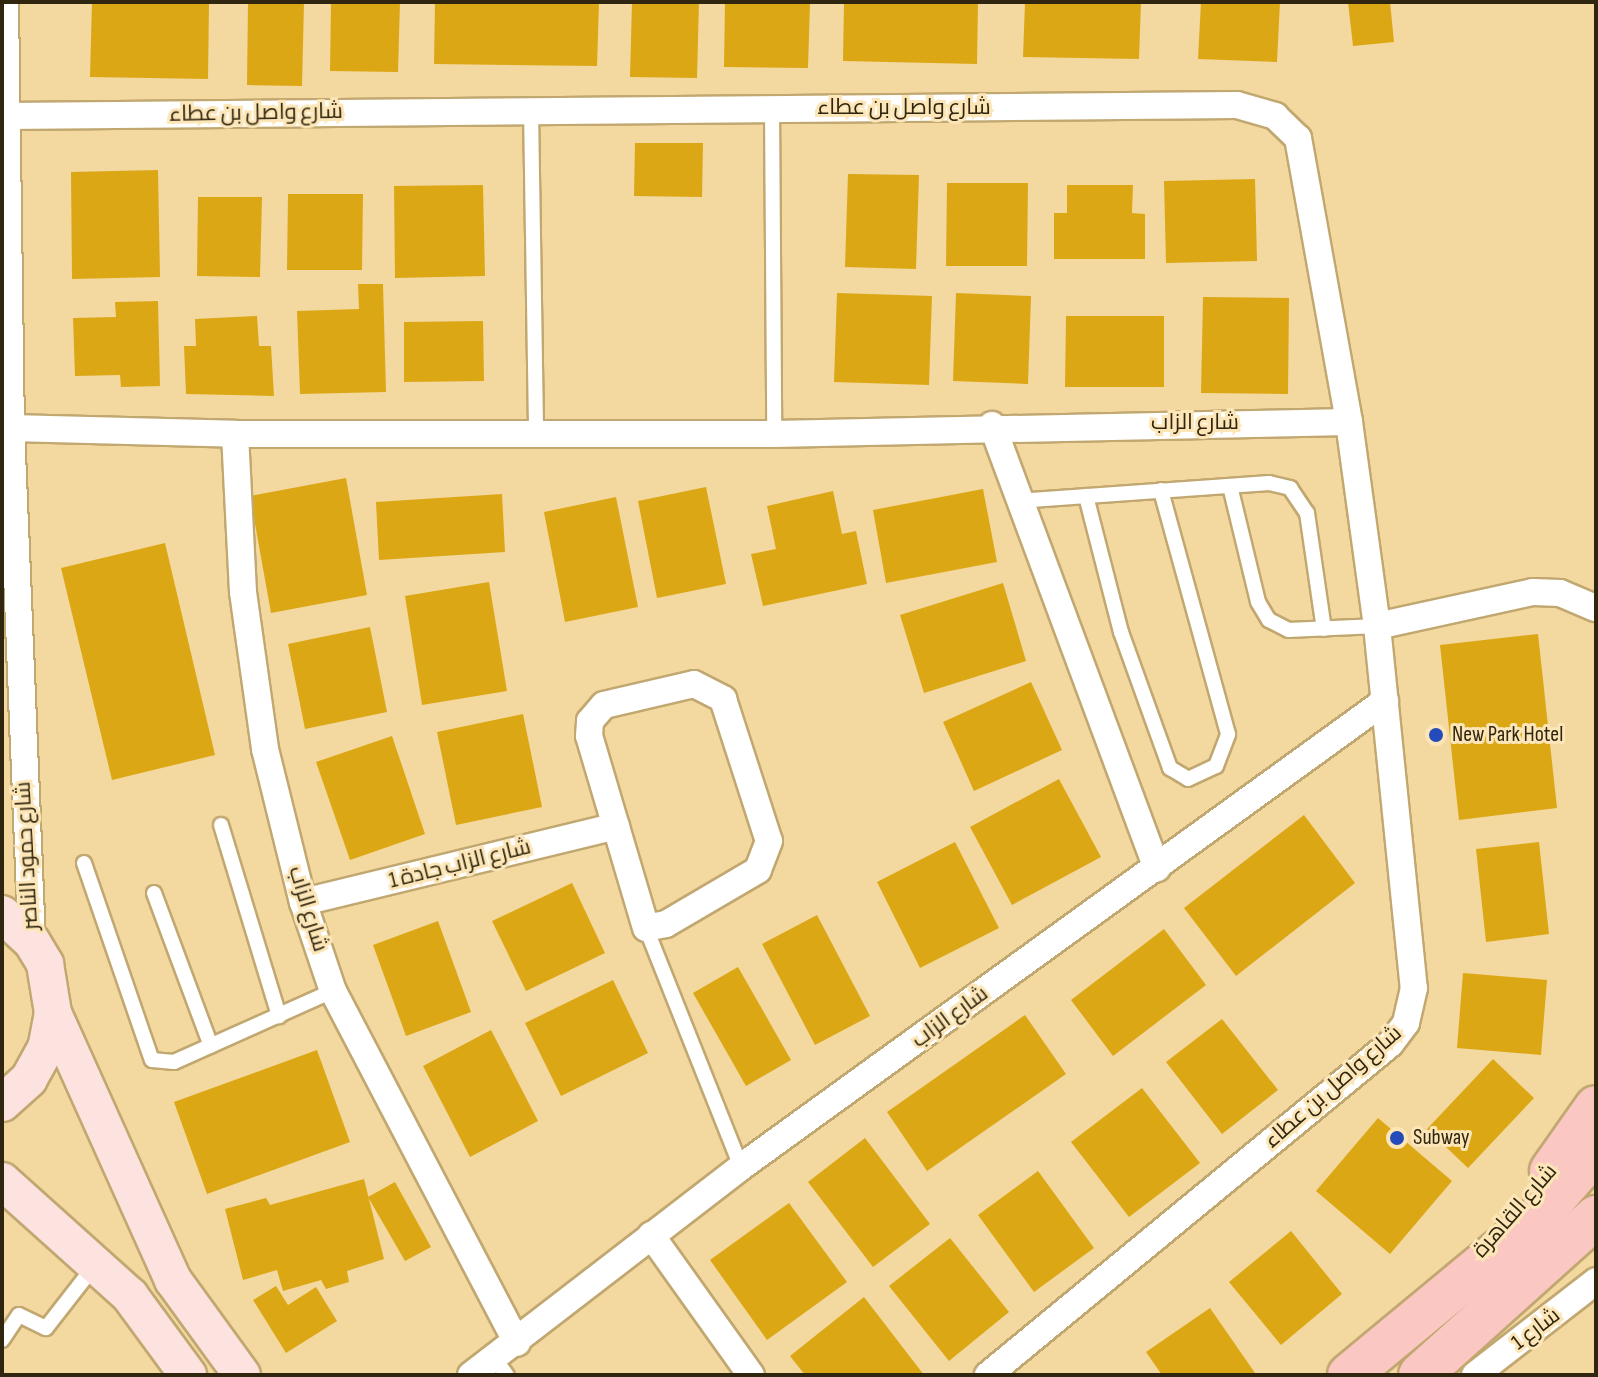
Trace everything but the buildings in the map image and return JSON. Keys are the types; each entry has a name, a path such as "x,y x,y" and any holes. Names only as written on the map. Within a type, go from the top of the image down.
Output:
{"main road":[{"name":"شارع القاهرة","path":"1429,1312 1542,1184 1596,1107"},
{"name":"شارع القاهرة","path":"1349,1375 1533,1223 1596,1151"},
{"path":"1420,1375 1581,1241 1596,1217"}],"street":[{"name":"شارع حمود الناصر","path":"5,2 11,428 32,942"},
{"name":"شارع واصل بن عطاء","path":"6,116 1237,105 1275,116 1298,138 1349,422 1377,626 1414,988 1406,1023 1390,1044 988,1375"},
{"name":"شارع الزاب","path":"11,428 235,434 774,434 992,425 1349,422"},
{"path":"992,425 1017,501 1157,868"},
{"name":"شارع الزاب","path":"235,434 243,592 263,733 303,902 333,991 517,1343"},
{"path":"1377,626 1533,592 1560,593 1596,608"},
{"path":"694,684 710,688 723,699 769,841 758,870 666,924 646,928 589,736 590,721 604,705 694,684"},
{"name":"شارع الزاب","path":"471,1375 500,1367 517,1343 741,1167 1385,701"},
{"name":"شارع الزاب جادة 1","path":"303,902 616,826"},
{"path":"2,914 32,942 52,988 53,1013 46,1048 35,1069 2,1103"},
{"path":"53,1013 173,1280 242,1375"},
{"path":"2,1181 130,1296 188,1375"},
{"path":"651,1235 751,1375"},
{"name":"شارع 1","path":"1475,1375 1596,1281"}],"lane":[{"path":"772,108 774,434"},
{"path":"531,109 536,434"},
{"path":"1017,501 1280,484 1304,503 1324,629"},
{"path":"1230,486 1262,612 1289,630 1377,626"},
{"path":"1086,496 1125,645 1170,768 1188,779 1216,766 1228,734 1161,490"},
{"path":"221,825 251,938 279,1016"},
{"path":"84,863 152,1060 164,1065 333,991"},
{"path":"154,893 211,1046"},
{"path":"646,928 741,1167"},
{"path":"2,1340 19,1315 46,1328 95,1265"}],"place":[{"name":"New Park Hotel","path":"1436,735"},
{"name":"Subway","path":"1397,1138"}]}
